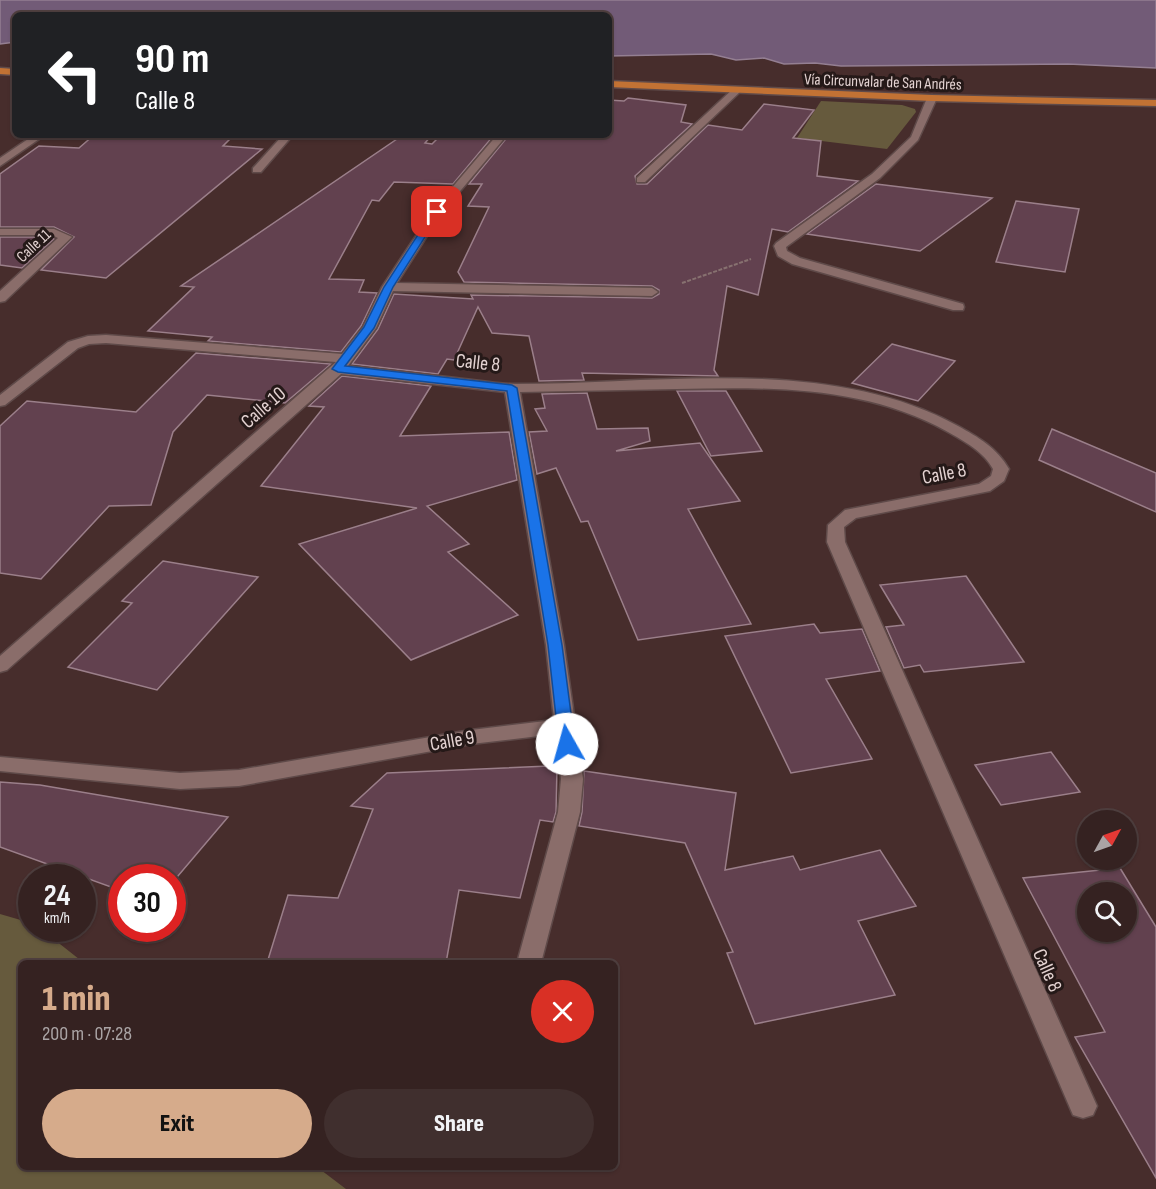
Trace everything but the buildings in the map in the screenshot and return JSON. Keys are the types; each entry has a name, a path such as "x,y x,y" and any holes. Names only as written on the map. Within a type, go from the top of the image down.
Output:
{"highway":[{"name":"Vía Circunvalar de San Andrés","path":"612,84 932,98 1156,103"}],"street":[{"path":"641,180 736,90"},
{"path":"932,98 915,138 859,190 780,246 782,253 796,261 958,307"},
{"path":"0,163 36,138"},
{"path":"257,170 285,138"},
{"name":"Calle 10","path":"0,666 341,363 369,328 388,287 437,212 499,138"},
{"name":"Calle 11","path":"0,232 54,232 66,237 0,298"},
{"path":"388,287 652,292"},
{"name":"Calle 8","path":"0,402 72,345 88,340 106,339 341,363 512,388 767,383 819,387 874,398 935,419 971,439 994,458 1001,469 998,478 984,488 851,514 836,525 836,542 1083,1106"},
{"path":"512,388 555,645 572,779 568,812 530,960"},
{"name":"Calle 9","path":"0,765 180,781 239,778 471,737 565,726"}],"path":[{"path":"652,292 728,266 782,253"}],"shaded area":[{"path":"0,0 1156,0 1156,68 1068,64 841,66 815,63 784,64 764,58 736,60 711,54 612,56 612,12 12,12 12,42 0,44"},
{"path":"821,101 902,105 915,109 916,112 887,149 797,138"},
{"path":"0,914 18,919 18,942 57,942 80,960 18,960 18,1170 321,1170 346,1189 0,1189"}],"route":[{"path":"437,212 388,287 369,328 344,358 338,369 512,388 555,645 567,744"}]}
